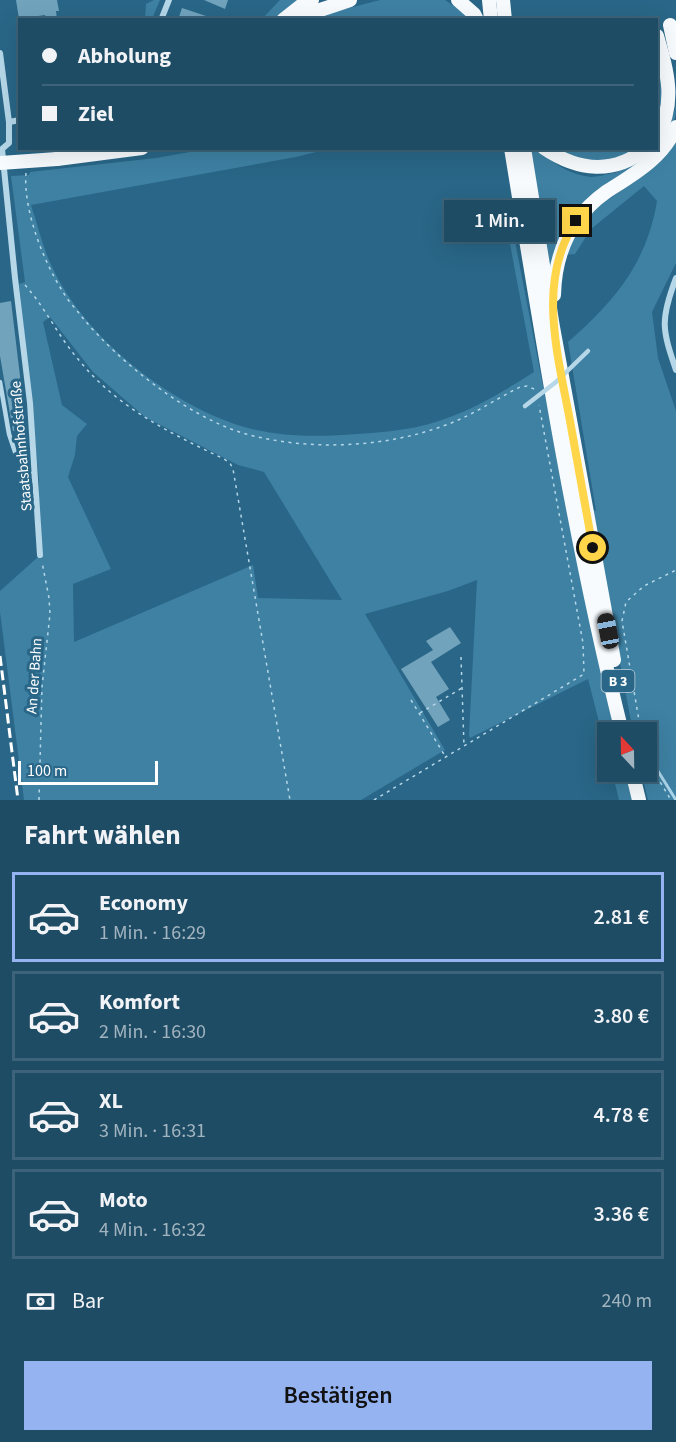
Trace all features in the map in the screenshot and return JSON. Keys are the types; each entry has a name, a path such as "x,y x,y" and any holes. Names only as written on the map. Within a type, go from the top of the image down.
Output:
{"main road":[{"path":"286,18 312,0"},
{"path":"305,18 317,11 350,0"},
{"path":"458,0 475,18"},
{"path":"489,0 491,18"},
{"path":"503,0 505,18"},
{"path":"668,25 676,53"},
{"path":"658,40 666,68 670,104 666,121 658,136"},
{"path":"658,56 666,68"},
{"path":"553,327 554,274 567,235 589,207 652,161 666,146 676,127"},
{"path":"0,163 57,159 127,150"},
{"name":"B 3","path":"511,150 573,510 594,614 620,722"},
{"name":"B 3","path":"524,150 553,327 627,722"},
{"path":"547,150 557,158 574,165 598,168 621,164 644,150"},
{"path":"635,782 641,800"},
{"path":"639,782 641,800"}],"street":[{"path":"162,18 169,0"},
{"name":"Staatsbahnhofstraße","path":"0,53 9,122 9,143 2,149 30,403 40,555"},
{"path":"9,122 18,120"},
{"path":"676,278 664,308 664,336 676,370"}],"lane":[{"path":"525,405 567,372 588,351"},
{"path":"0,381 9,434 15,452 37,482"}],"path":[{"path":"26,172 26,195 50,270 64,294 96,334 118,357 186,406 244,434 301,443 369,442 402,438 445,426 520,387 530,386 536,393"},
{"path":"15,278 33,294 78,360 120,400 144,418 230,463 235,479 290,800"},
{"path":"374,800 584,674 583,644 537,398"},
{"name":"An der Bahn","path":"39,800 42,687 50,614 40,555"},
{"path":"639,722 622,621 626,602 644,586 676,570"},
{"path":"461,657 464,747"},
{"path":"420,714 462,688"},
{"path":"411,700 446,756"},
{"path":"657,777 671,800"}],"shaded area":[{"path":"160,0 152,18 145,18 146,4"},
{"path":"280,0 301,0 278,18 263,18"},
{"path":"380,0 445,0 468,18 318,18"},
{"path":"658,71 664,89 658,122"},
{"path":"676,104 673,126 663,145 658,149 658,144 673,116"},
{"path":"676,139 676,263 652,312 658,358 676,411 676,800 648,800 644,782 657,782 657,722 631,722 591,509 596,511 568,342 600,312 626,280 645,244 657,201 644,186 591,229 575,254 565,255 571,239 588,216 637,180"},
{"path":"201,150 324,150 31,205 43,245 68,295 87,321 135,367 191,405 220,418 248,428 302,436 392,431 427,424 472,408 534,372 504,212 509,210 540,371 614,722 599,722 588,679 470,738 477,580 448,591 365,614 445,750 361,800 24,800 0,612 0,591 38,557 39,480 19,284 25,282 11,176 29,175 30,172 156,158","holes":["50,317 93,372 145,417 238,465 264,472 342,600 258,598 253,565 74,642 73,584 111,569 68,477 75,455 77,436 87,424 62,405 43,322"]},
{"path":"528,150 539,150 569,171 591,177 626,169 653,150 657,150 580,210 565,227 552,266 547,267"},
{"path":"559,150 636,150 611,160 580,160"},
{"path":"615,782 629,782 633,800 619,800"}],"building":[{"path":"16,0 57,0 59,11 56,11 57,18 46,18 45,15 19,18"},
{"path":"204,0 228,0 225,9"},
{"path":"182,8 212,18 179,18"},
{"path":"11,301 23,401 19,401 21,416 17,416 19,430 13,431 0,356 0,303"},
{"path":"450,627 461,643 431,662 449,689 436,697 450,720 438,727 401,669 433,650 426,641"}],"waterway":[{"path":"657,770 676,800"}],"railway":[{"path":"0,656 18,800"}],"route":[{"path":"576,221 560,251 554,274 553,327 593,548"}]}
